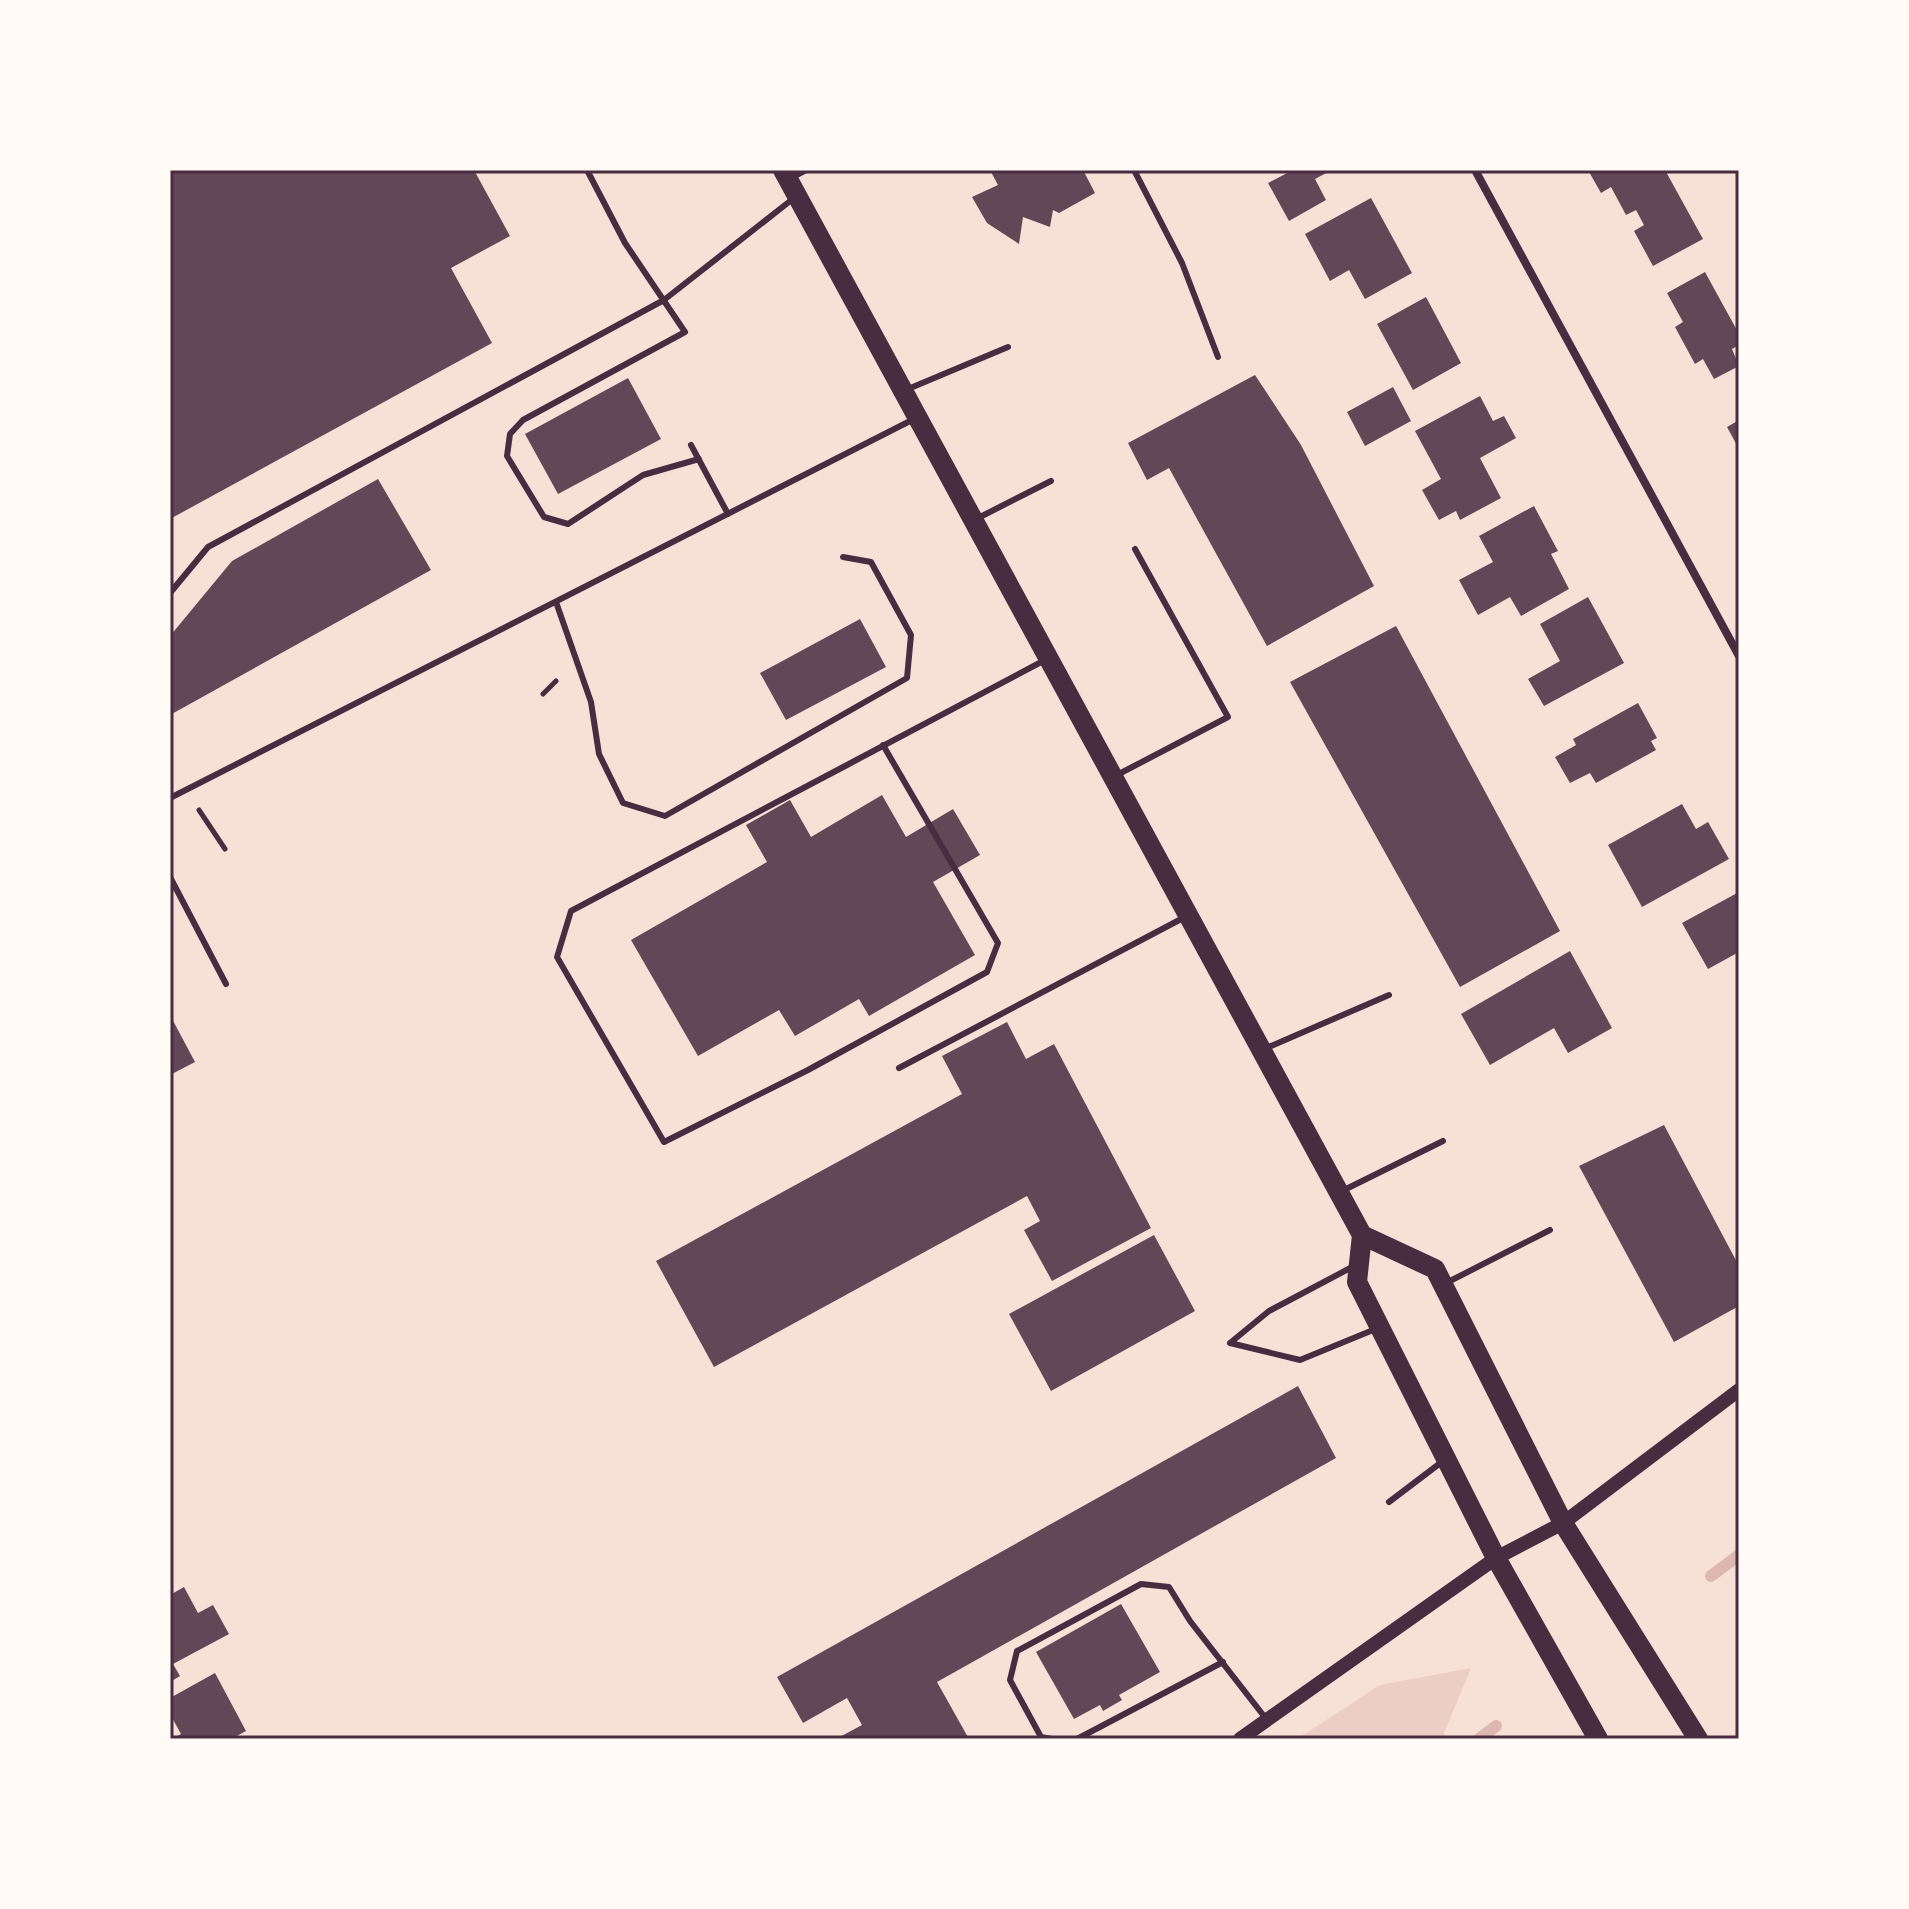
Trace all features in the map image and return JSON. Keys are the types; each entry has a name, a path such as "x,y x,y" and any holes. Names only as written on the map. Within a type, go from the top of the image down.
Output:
{"main road":[{"path":"793,179 917,418 1362,1235 1357,1282 1496,1558 1598,1739"},
{"path":"1362,1235 1435,1269 1563,1523 1698,1739"}],"street":[{"path":"1475,170 1739,656"},
{"path":"1240,1739 1496,1558 1563,1523 1739,1390"}],"lane":[{"path":"587,170 625,243 685,332 523,420 510,434 507,456 544,517 568,524 643,475 699,459"},
{"path":"1134,170 1182,263 1218,357"},
{"path":"170,593 208,547 664,300 793,179"},
{"path":"903,392 1008,347"},
{"path":"170,798 917,418"},
{"path":"691,445 728,514"},
{"path":"973,521 1051,481"},
{"path":"1112,778 1228,717 1135,549"},
{"path":"556,602 591,702 599,754 623,803 665,816 907,678 911,635 871,562 843,557"},
{"path":"883,745 998,943 987,972 808,1070 664,1142 557,957 571,911 883,745 1048,658"},
{"path":"170,877 226,984"},
{"path":"899,1068 1188,915"},
{"path":"1261,1050 1389,995"},
{"path":"1339,1192 1443,1141"},
{"path":"1443,1285 1550,1230"},
{"path":"1359,1263 1269,1311 1230,1343 1300,1360 1379,1327"},
{"path":"1389,1502 1446,1459"},
{"path":"1052,1739 1041,1737 1010,1680 1017,1651 1141,1584 1169,1587 1190,1621 1267,1720"},
{"path":"1077,1739 1223,1662"}],"path":[{"path":"543,694 556,681"},
{"path":"196,806 225,849"}],"shaded area":[{"path":"1471,1668 1444,1733 1447,1739 1297,1739 1380,1685"}],"building":[{"path":"170,170 474,170 510,236 451,268 492,343 170,519"},
{"path":"990,170 1083,170 1095,193 1059,213 1053,210 1050,227 1023,217 1019,244 987,223 972,197 998,185"},
{"path":"1293,170 1332,170 1315,179 1326,200 1289,221 1268,183"},
{"path":"1588,170 1665,170 1703,239 1653,266 1634,231 1644,225 1636,210 1626,215 1611,187 1601,193"},
{"path":"1371,198 1412,273 1365,299 1349,270 1330,281 1305,234"},
{"path":"1705,272 1739,334 1739,345 1732,349 1739,366 1714,379 1703,359 1695,364 1675,327 1683,322 1667,293"},
{"path":"1426,297 1461,363 1413,390 1377,324"},
{"path":"1255,375 1301,445 1374,586 1267,646 1169,468 1147,480 1128,443"},
{"path":"628,378 661,439 558,494 525,434"},
{"path":"1393,387 1411,421 1365,446 1347,412"},
{"path":"1480,396 1493,421 1504,416 1516,438 1480,458 1501,498 1460,520 1456,511 1439,520 1422,490 1441,479 1415,431"},
{"path":"1739,420 1739,449 1727,427"},
{"path":"378,479 431,570 170,715 170,636 232,561"},
{"path":"1534,506 1558,551 1551,554 1569,589 1521,616 1510,597 1478,615 1459,580 1493,562 1479,536"},
{"path":"1588,597 1624,663 1544,706 1528,679 1560,661 1540,624"},
{"path":"860,619 886,667 786,720 760,673"},
{"path":"1396,626 1560,931 1460,987 1290,682"},
{"path":"1638,703 1657,738 1651,741 1656,750 1596,783 1590,773 1570,783 1555,757 1576,745 1573,739"},
{"path":"882,795 906,837 953,809 980,855 933,882 975,955 869,1016 859,999 795,1036 779,1010 698,1056 631,940 767,862 746,825 790,800 811,837"},
{"path":"1682,804 1696,829 1708,822 1729,859 1642,907 1608,845"},
{"path":"1739,892 1739,952 1708,969 1682,923"},
{"path":"1570,951 1612,1028 1568,1053 1554,1028 1490,1065 1461,1014"},
{"path":"170,1015 195,1062 170,1075"},
{"path":"1007,1022 1026,1059 1054,1044 1151,1228 1052,1281 1024,1230 1040,1221 1027,1196 714,1367 656,1261 962,1094 942,1056"},
{"path":"1664,1125 1739,1266 1739,1306 1674,1342 1579,1166"},
{"path":"1154,1235 1195,1311 1051,1391 1009,1314"},
{"path":"1298,1386 1336,1458 937,1682 969,1739 836,1739 862,1725 847,1698 803,1723 777,1677"},
{"path":"184,1587 198,1613 213,1605 229,1634 173,1664 180,1676 170,1682 170,1595"},
{"path":"1121,1604 1160,1672 1119,1695 1122,1700 1103,1711 1100,1705 1074,1719 1036,1652"},
{"path":"215,1673 246,1731 231,1739 172,1739 181,1734 170,1714 170,1698"}],"waterway":[{"path":"1711,1576 1739,1555"},
{"path":"1479,1739 1496,1726"}]}
